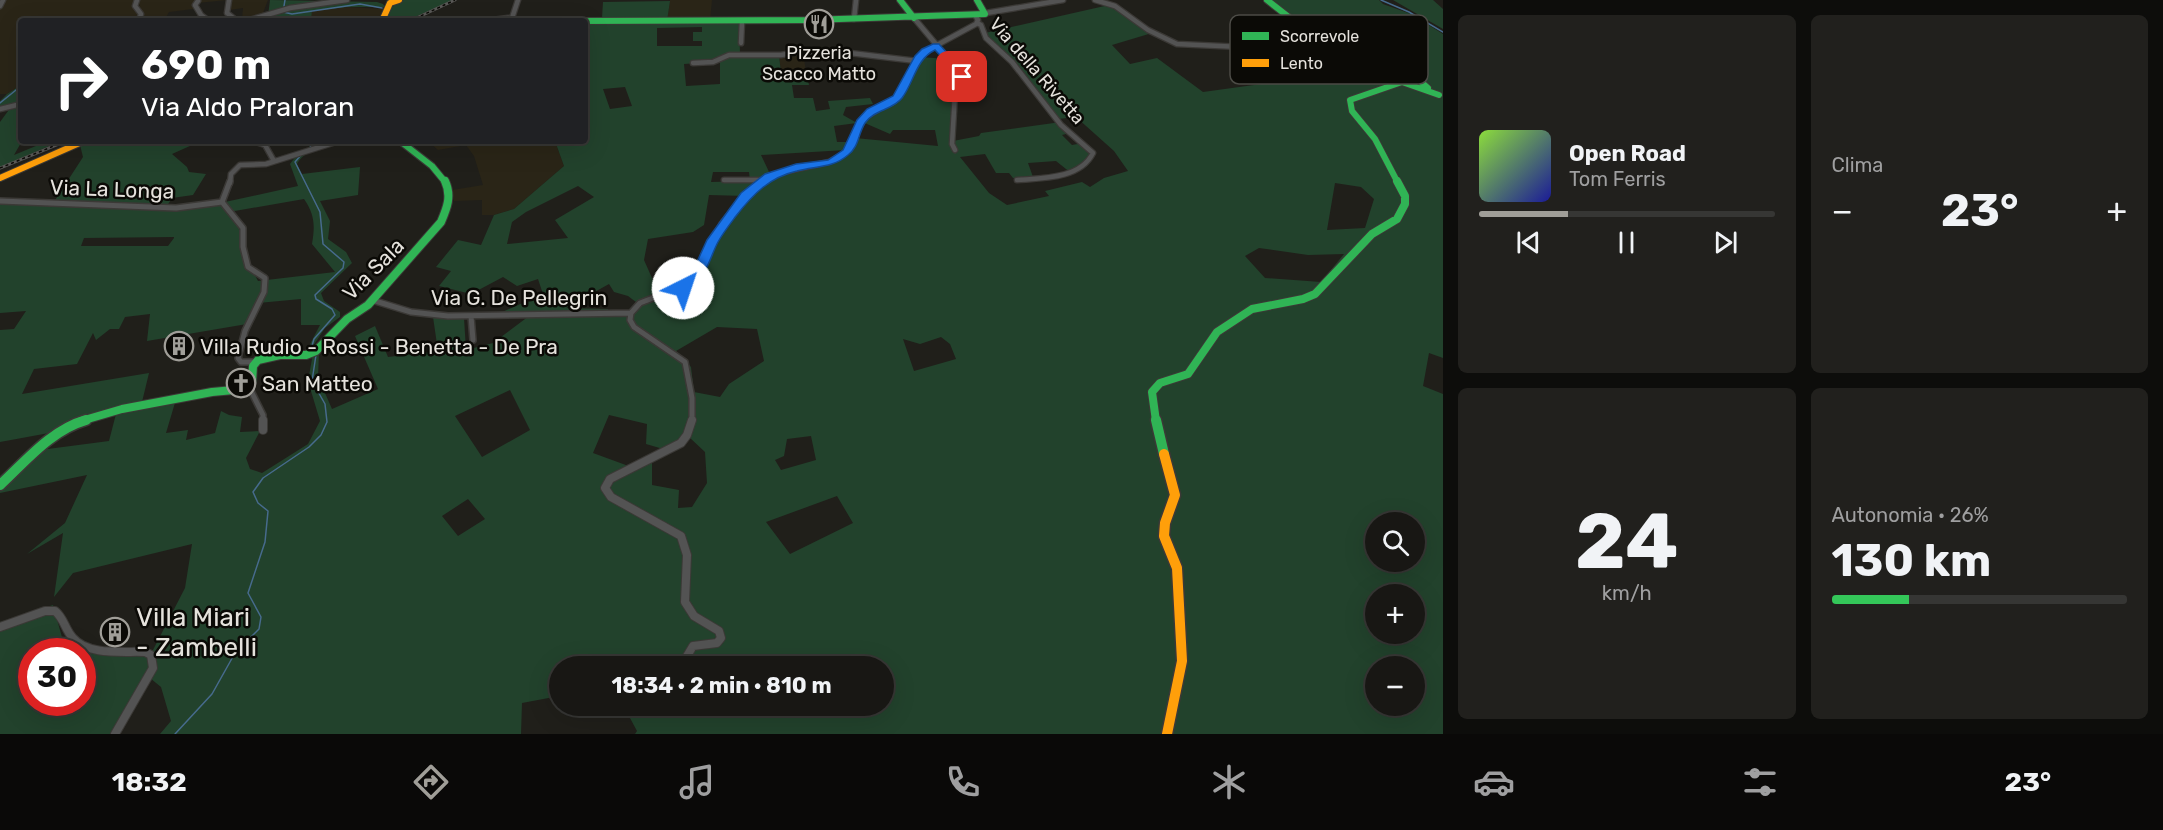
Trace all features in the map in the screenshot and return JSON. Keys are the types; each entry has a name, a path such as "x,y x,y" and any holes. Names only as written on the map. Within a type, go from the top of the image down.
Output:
{"street":[{"path":"0,6 3,0"},
{"path":"137,0 135,6 141,14 140,18"},
{"path":"229,0 227,13 233,18"},
{"path":"256,18 290,8 347,0"},
{"path":"512,18 518,0"},
{"path":"854,19 856,0"},
{"path":"900,0 962,76 955,93 952,142 955,150"},
{"path":"977,0 986,13"},
{"path":"724,180 763,180 796,168 831,162 851,146 860,122 871,112 897,98 917,61 926,51 986,13 1063,0"},
{"path":"1095,0 1115,6 1148,30 1177,44 1230,46"},
{"path":"1267,0 1287,15"},
{"path":"198,1 195,5 199,13 205,18"},
{"path":"384,18 392,1"},
{"path":"588,21 976,19"},
{"name":"Via della Rivetta","path":"976,19 986,38 1012,62 1061,124 1093,153 1087,164 1069,172 1053,177 1017,180"},
{"path":"741,43 742,21"},
{"path":"693,63 713,62 729,55 781,55 798,52 850,53 917,61"},
{"path":"1167,734 1182,661 1177,568 1164,536 1165,523 1175,495 1153,409 1152,392 1160,383 1188,374 1217,332 1251,309 1315,294 1372,234 1397,219 1406,204 1405,196 1375,139 1352,111 1350,100 1394,84"},
{"path":"1415,84 1441,96"},
{"path":"1425,84 1441,96"},
{"path":"0,109 18,105"},
{"path":"0,178 77,144"},
{"path":"262,144 265,145 274,161"},
{"path":"256,362 241,362 238,358 246,329 261,302 266,282 265,278 248,267 243,247 243,228 222,202 230,184 232,172 239,165 263,164 329,144"},
{"name":"Via Sala","path":"256,362 263,357 314,352 347,319 364,309 441,222 451,201 450,189 445,180 403,144"},
{"path":"687,656 693,646 717,643 722,639 718,631 694,616 685,602 685,545 675,530 612,497 605,490 605,485 610,479 681,443 692,423 687,365 679,356 634,327 630,320 631,313 640,303 692,283 712,240 724,222 745,196 763,180"},
{"name":"Via La Longa","path":"0,201 176,208 222,202"},
{"name":"Via G. De Pellegrin","path":"372,300 414,313 444,317 631,313"},
{"path":"471,316 473,340"},
{"path":"0,485 57,433 69,425 122,409 249,387 252,382 253,366 256,362"},
{"path":"249,387 263,415 263,430"},
{"path":"0,627 45,611 55,611 59,612 70,636 80,644 92,648 145,652 151,655 153,668 115,734"}],"shaded area":[{"path":"0,0 227,0 197,3 193,9 169,12 166,18 143,18 138,2 137,18 18,18 18,87 7,94 0,94"},
{"path":"232,0 268,0 263,13 246,18 242,18 243,8 229,10"},
{"path":"670,0 712,0 710,20 667,21"},
{"path":"347,7 384,9 382,18 310,18 312,11"},
{"path":"803,52 806,72 781,73 779,55"},
{"path":"431,144 556,144 564,166 514,209 494,215 482,215 482,200 454,201 452,190 483,185 474,156 466,145 438,150"}],"green space":[{"path":"270,0 377,2 385,7 347,7 312,11 311,18 269,18"},
{"path":"401,0 453,0 413,18 386,18 392,7"},
{"path":"1265,0 1379,0 1383,4 1413,15 1284,15"},
{"path":"1393,0 1433,0 1443,9 1443,29 1428,20 1428,15 1419,15"},
{"path":"670,1 667,21 739,20 740,54 779,55 781,73 806,72 809,85 792,85 794,98 813,98 816,111 830,109 828,101 870,98 873,104 846,107 843,115 857,123 834,126 837,142 854,142 855,138 938,146 935,130 893,130 890,134 860,121 894,100 920,57 948,59 962,76 956,95 953,141 979,136 981,133 1061,122 1070,133 1062,135 1072,145 1083,143 1090,150 1092,160 1071,173 1056,161 1028,163 1033,177 1013,178 1009,173 996,173 985,154 960,157 989,193 1007,205 1049,196 1045,191 1082,182 1090,187 1104,178 1128,171 1114,151 1076,117 1058,119 1011,60 985,33 1109,5 1114,6 1152,33 1112,45 1130,64 1157,58 1203,92 1261,84 1428,84 1428,25 1443,34 1443,358 1429,353 1423,386 1443,394 1443,734 635,734 637,731 629,716 894,716 894,656 549,656 549,698 522,703 521,734 160,734 171,721 161,687 145,674 111,734 0,734 0,622 53,605 62,638 18,638 18,716 96,716 96,649 153,650 185,588 192,544 73,573 54,597 63,533 27,554 65,523 87,475 0,493 0,488 40,450 109,441 117,410 49,433 0,442 0,330 14,329 26,311 0,313 0,203 52,205 83,157 80,144 194,144 172,154 187,167 189,172 206,174 193,195 172,198 165,209 225,202 298,186 290,164 296,156 309,148 310,144 314,144 297,164 302,174 360,167 358,195 320,201 330,221 328,239 346,252 352,263 321,293 324,301 340,312 340,317 325,328 313,346 319,352 318,377 332,409 378,389 355,336 375,326 388,357 438,351 433,317 464,318 466,350 493,343 529,316 500,313 543,294 538,279 517,286 503,277 471,294 439,286 451,271 436,267 458,240 481,245 494,215 514,209 564,166 556,144 588,144 588,20 602,18 603,2","holes":["702,27 702,32 693,32 693,41 702,41 702,46 657,46 657,28","720,63 720,84 686,86 684,64","625,87 632,106 610,109 603,89","846,150 825,165 770,174 761,155","713,172 749,172 750,181 711,182","1335,183 1361,187 1374,199 1365,228 1327,230","578,186 594,197 555,220 568,238 507,244 512,222 526,212","709,195 746,196 716,238 691,286 660,296 644,260 648,239 693,232 704,225","304,199 313,221 312,244 335,272 258,281 241,249 239,225 229,212","174,237 168,246 81,246 84,238","1259,248 1308,255 1344,254 1321,282 1265,278 1245,256","609,284 614,292 628,296 640,305 633,314 609,314 608,309 566,308","301,299 301,325 320,325 308,348 312,359 308,381 320,421 308,444 262,473 250,469 246,458 260,431 240,432 242,417 221,411 215,433 186,440 188,430 166,433 177,396 142,402 149,373 22,394 34,369 77,364 93,333 96,340 110,329 119,329 125,317 150,314 147,341 247,324 258,303","717,327 757,329 764,361 729,384 720,397 694,392 691,367 676,351","941,337 950,344 956,359 914,371 903,339 920,344","510,390 530,430 482,457 455,416","609,415 647,424 646,444 670,451 689,437 705,452 707,483 692,507 678,508 679,490 652,485 652,461 634,468 593,453","811,436 816,460 781,470 775,460 784,456 787,439","837,496 853,523 790,554 766,522","468,499 485,519 458,536 442,516"]},
{"path":"18,87 18,144 20,144 14,155 41,144 54,144 0,167 0,122 11,107 0,109 0,101"}],"waterway":[{"path":"284,6 285,0"},
{"path":"1381,0 1414,15"},
{"path":"283,12 292,14 360,4 382,8"},
{"path":"1428,23 1443,32"},
{"path":"0,103 18,88"},
{"path":"310,148 312,144"},
{"path":"301,155 295,162 320,212 323,244 344,262 343,268 315,295 316,299 332,309 335,315 314,339 311,349"},
{"path":"175,734 212,694 235,653 259,629 261,617 248,593 265,542 268,511 258,503 253,492 263,478 309,447 321,435 327,422 325,404 312,381 316,355"}],"railway":[{"path":"416,18 455,0"},
{"path":"0,168 59,144"}],"traffic: fast":[{"path":"900,0 914,18"},
{"path":"588,21 810,20 985,14 977,0"},
{"path":"1267,0 1286,15"},
{"path":"1164,454 1153,409 1152,392 1160,383 1188,374 1217,332 1252,309 1303,299 1315,294 1372,234 1397,219 1405,204 1405,196 1375,139 1352,111 1350,100 1396,84"},
{"path":"1408,84 1439,95"},
{"path":"1423,84 1428,88"},
{"path":"0,485 57,433 69,425 122,409 212,392 245,389 252,383 253,366 258,360 280,355 306,355 316,351 347,319 368,305 441,222 448,207 449,194 440,175 404,144"}],"traffic: slow":[{"path":"383,18 390,3 399,0"},
{"path":"0,178 77,144"},
{"path":"1164,454 1175,495 1165,523 1164,536 1177,568 1182,661 1167,734"}],"place":[{"name":"Pizzeria Scacco Matto","path":"819,24"},
{"name":"Villa Rudio - Rossi - Benetta - De Pra","path":"179,346"},
{"name":"San Matteo","path":"241,383"},
{"name":"Villa Miari - Zambelli","path":"115,632"}],"route":[{"path":"683,288 695,279 712,240 745,196 769,176 796,168 831,162 846,152 851,146 860,122 867,114 897,98 907,83 918,58 926,51 936,46 962,77"}]}
